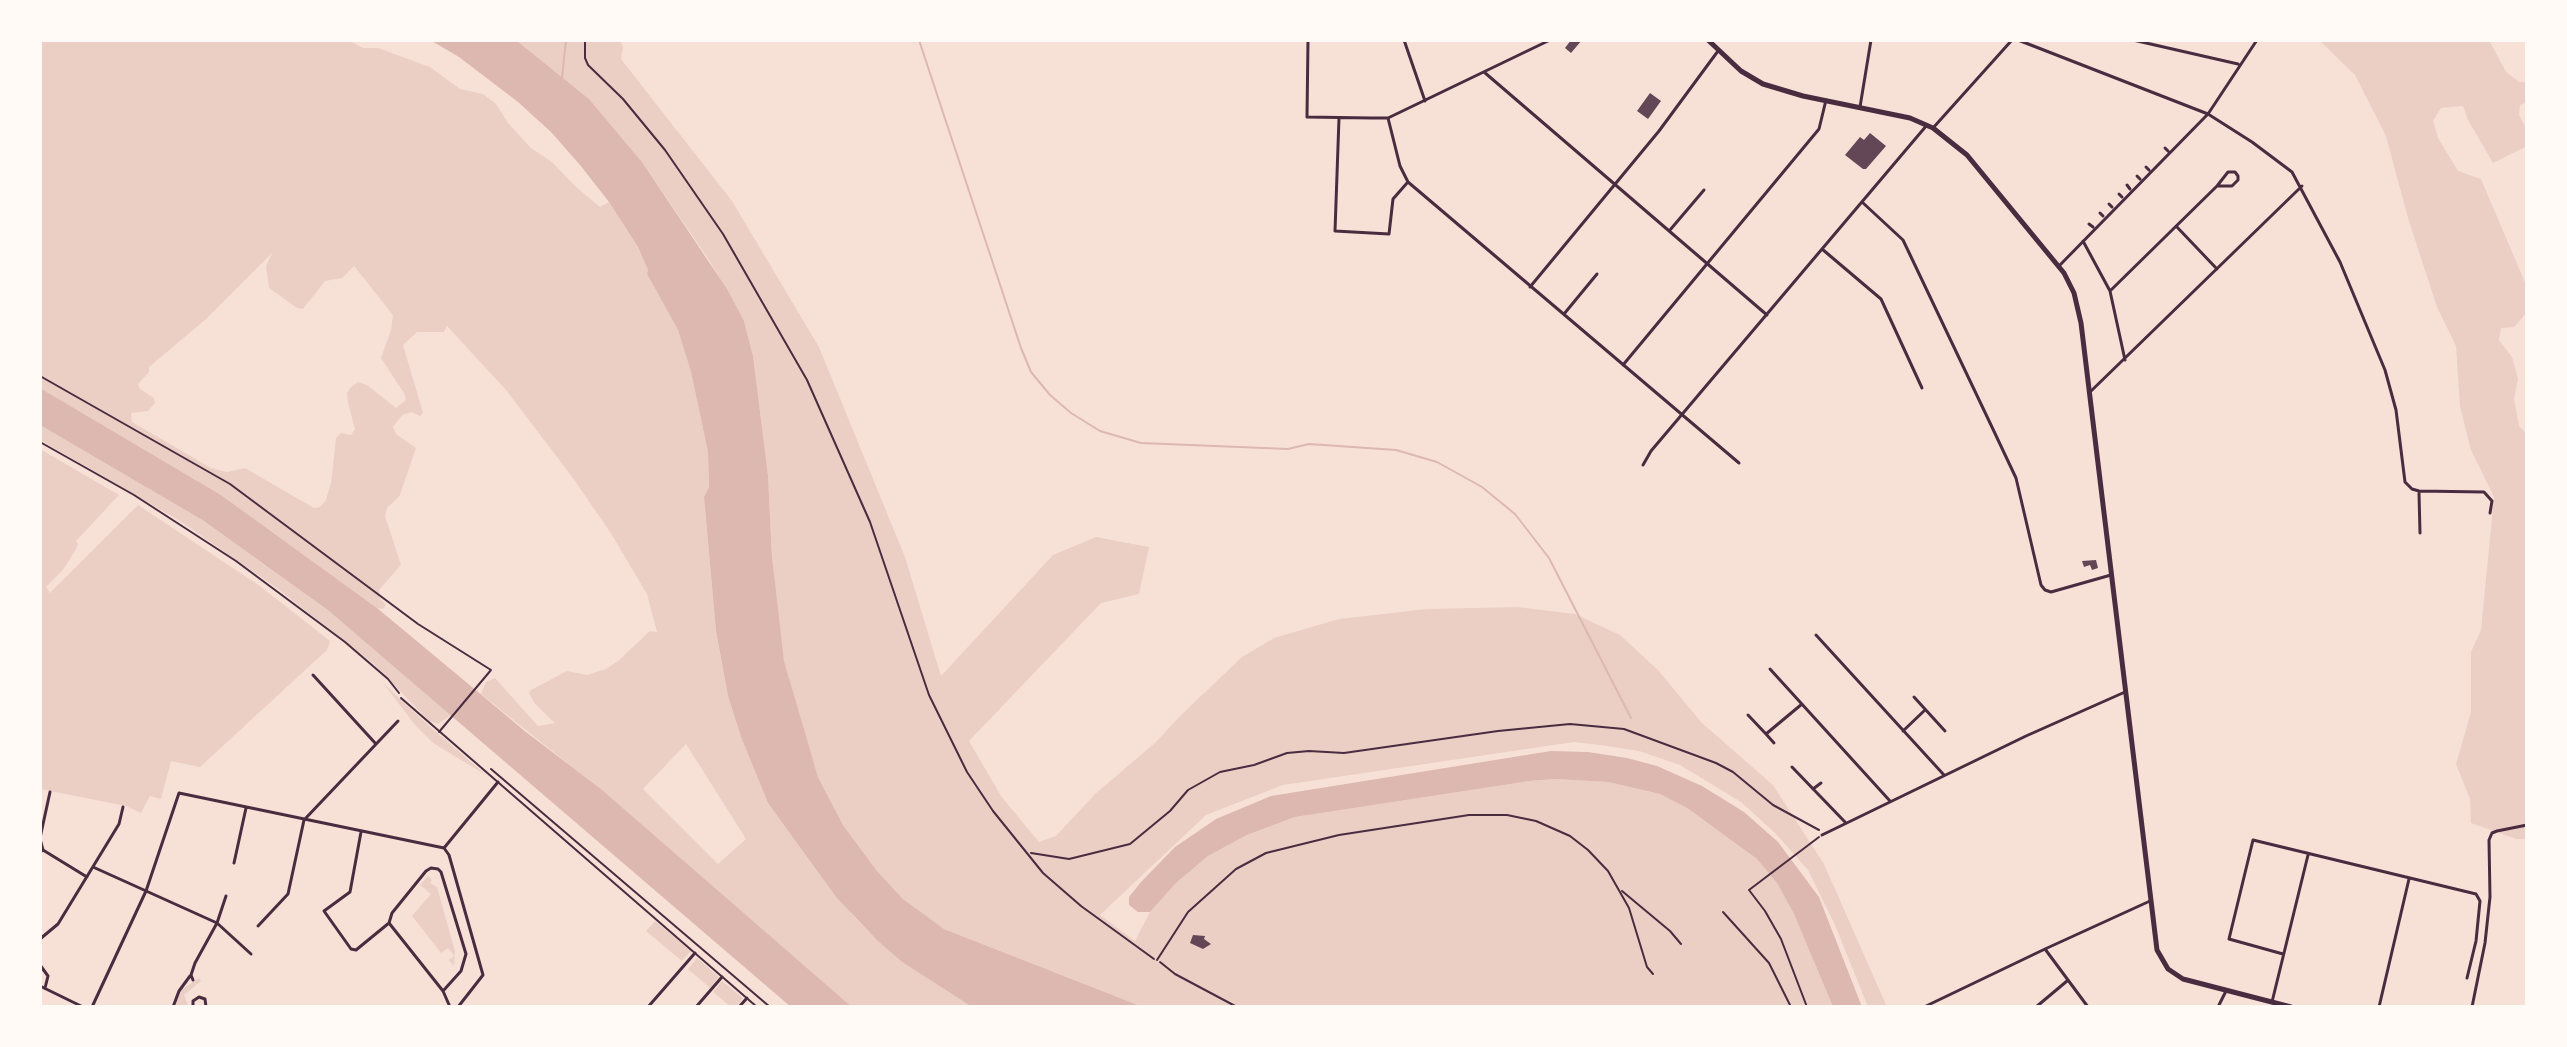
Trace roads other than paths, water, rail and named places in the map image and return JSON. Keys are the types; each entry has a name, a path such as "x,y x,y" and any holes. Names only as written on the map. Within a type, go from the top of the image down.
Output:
{"main road":[{"path":"1708,40 1752,79 1784,91 1910,118 1930,126 1967,155 2059,266 2074,293 2080,313 2157,950 2164,964 2183,979 2291,1007"}],"street":[{"path":"1308,40 1307,117 1339,118 1388,118 1550,40"},
{"path":"1404,40 1425,101"},
{"path":"1860,107 1871,40"},
{"path":"1643,465 1646,457 1862,202 1930,126 2015,40 2208,114 2292,172 2340,262 2385,370 2396,410 2405,482 2419,491 2484,492 2492,501 2490,513"},
{"path":"2133,40 2240,65"},
{"path":"2059,266 2208,114 2257,40"},
{"path":"1530,287 1659,131 1718,51"},
{"path":"1484,72 1767,315"},
{"path":"1623,365 1819,129 1826,100"},
{"path":"1339,118 1335,231 1389,234 1393,199 1408,182"},
{"path":"1388,118 1400,166 1408,182 1739,463"},
{"path":"2110,291 2228,172 2235,172 2238,176 2232,186 2217,186"},
{"path":"2090,392 2302,186"},
{"path":"1669,231 1704,190"},
{"path":"1862,202 1903,240 2016,478 2041,585 2051,592 2111,575"},
{"path":"2176,226 2217,269"},
{"path":"2083,240 2110,291 2125,360"},
{"path":"1822,249 1881,299 1922,388"},
{"path":"1564,314 1597,274"},
{"path":"2419,491 2420,533"},
{"path":"1816,635 1944,775"},
{"path":"1770,669 1890,801"},
{"path":"313,675 376,744"},
{"path":"1822,835 2125,692"},
{"path":"1914,697 1945,731"},
{"path":"1766,734 1802,704"},
{"path":"1903,731 1925,710"},
{"path":"1748,715 1774,743"},
{"path":"258,926 288,894 304,820 398,721"},
{"path":"1792,767 1845,822"},
{"path":"444,848 498,782"},
{"path":"1813,789 1821,783"},
{"path":"50,792 40,838 42,851 87,877"},
{"path":"92,1007 146,891 179,793 444,848 449,855 483,975 458,1007"},
{"path":"40,939 58,924 119,824 123,807"},
{"path":"234,863 246,808"},
{"path":"2472,1007 2485,943 2490,897 2489,840 2492,833 2497,831 2527,825"},
{"path":"361,832 350,892 324,911 351,949 356,950 389,923 392,913 426,871 431,868 441,872 466,954 461,971 443,991"},
{"path":"2283,954 2233,941 2229,935 2253,840 2476,894 2480,901 2476,941 2467,978"},
{"path":"2272,1002 2308,855"},
{"path":"93,867 217,923 251,954"},
{"path":"2379,1007 2409,879"},
{"path":"173,1007 179,991 192,977 226,896"},
{"path":"1924,1006 2150,901"},
{"path":"453,908 462,905"},
{"path":"389,923 443,991 450,1007"},
{"path":"2045,949 2088,1007"},
{"path":"648,1007 695,953"},
{"path":"40,965 48,976 45,988"},
{"path":"696,1007 722,977"},
{"path":"2036,1007 2067,980"},
{"path":"40,986 83,1007"},
{"path":"2218,1007 2226,991"},
{"path":"193,1007 193,1001 199,997 205,999 206,1007"},
{"path":"739,1007 747,998"}],"lane":[{"path":"40,376 230,484 418,624 491,670 439,732"},
{"path":"401,698 757,1007"},
{"path":"1157,960 1188,912 1236,869 1280,848 1339,835 1469,815 1507,815 1536,821 1570,836 1588,850 1619,887 1681,944"},
{"path":"1619,887 1629,908 1647,967 1653,974"},
{"path":"1723,912 1769,963 1791,1007"}],"waterway":[{"path":"562,78 566,40"},
{"path":"919,40 1021,348 1031,372 1050,395 1100,431 1141,443 1288,449 1309,444 1396,450 1437,462 1482,487 1515,514 1549,558 1631,718"}]}
